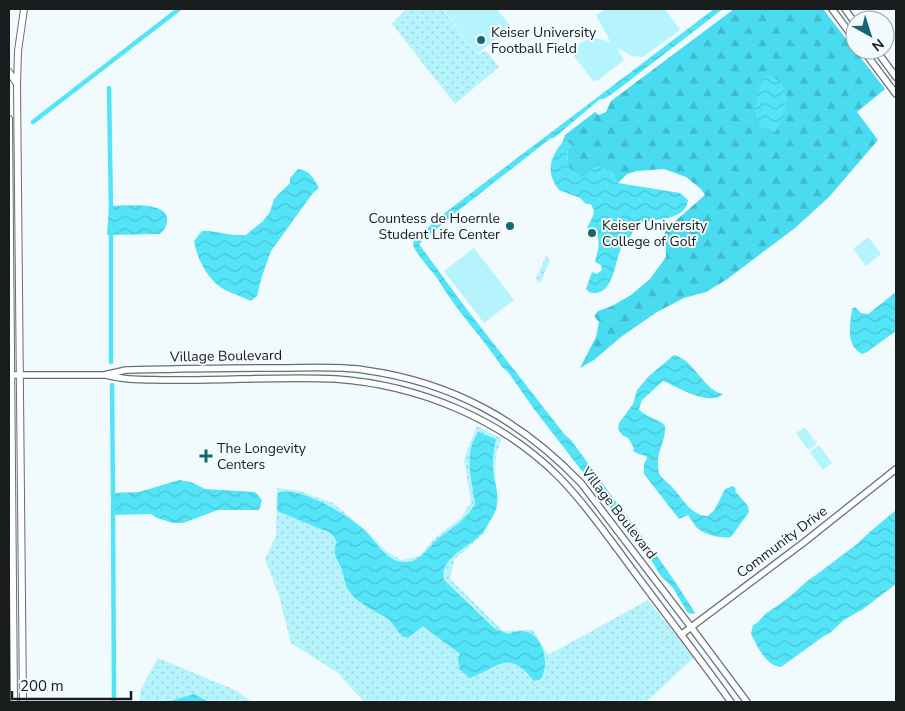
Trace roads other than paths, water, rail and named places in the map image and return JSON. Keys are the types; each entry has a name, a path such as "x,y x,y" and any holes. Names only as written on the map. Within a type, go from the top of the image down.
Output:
{"main road":[{"path":"23,702 17,85 18,51 24,9"},
{"path":"9,72 17,85"},
{"path":"9,119 14,702"}],"street":[{"path":"832,9 845,27"},
{"path":"870,60 896,94"},
{"path":"883,60 896,77"},
{"name":"Village Boulevard","path":"10,375 104,375 126,370 336,368 364,370 399,376 460,395 522,430 566,468 589,493 746,702"},
{"name":"Village Boulevard","path":"104,375 119,379 328,379 363,382 420,395 462,410 502,432 535,456 558,476 580,500 731,702"},
{"name":"Community Drive","path":"682,634 804,543 896,469"}],"water":[{"path":"714,9 723,9 612,94 604,99 600,99 554,138 551,138 459,210 419,244 465,307 565,435 571,440 649,545 695,613 693,614 688,613 673,588 660,575 653,563 534,409 508,372 502,367 456,307 413,245 414,240 446,212"},
{"path":"769,75 781,83 787,99 783,118 774,133 765,130 760,125 756,112 756,103 762,78"},
{"path":"570,142 572,146 568,149 567,165 580,178 598,165 611,171 618,183 680,193 688,200 686,207 681,213 634,225 631,236 620,243 619,247 621,248 613,275 607,287 596,293 590,293 586,289 592,272 597,274 602,270 601,265 595,262 599,245 597,232 587,228 594,213 592,207 580,198 559,190 552,178 551,166 554,155 562,143"},
{"path":"298,169 309,173 319,188 313,193 271,251 257,296 251,301 225,290 213,281 204,269 194,241 202,231 246,235 263,221 270,212 274,199 290,183 290,178"},
{"path":"134,205 153,207 166,214 166,225 160,234 107,235 109,206"},
{"path":"896,292 896,331 862,354 853,345 851,340 852,309 855,307 861,313 868,314"},
{"path":"674,355 688,363 710,387 723,394 710,398 702,397 693,395 663,381 642,400 639,409 665,426 658,459 659,472 692,510 708,516 715,509 725,489 733,486 736,489 735,491 748,506 749,512 731,537 718,537 705,533 697,528 688,515 679,519 644,474 646,456 633,451 634,448 628,438 622,435 618,429 619,423 633,404 637,390 649,376"},
{"path":"478,432 496,439 493,466 497,496 496,507 494,514 480,535 446,564 444,580 495,629 509,634 519,631 527,632 535,636 544,651 545,661 541,679 534,681 517,665 510,663 497,665 470,678 460,670 458,659 460,654 423,626 409,637 403,637 388,619 351,594 335,555 337,542 331,533 277,511 278,493 287,491 309,497 322,502 356,523 391,558 403,562 415,560 463,519 475,504 470,459 473,441"},
{"path":"179,480 191,482 205,489 255,492 262,500 259,510 218,510 183,523 173,523 151,514 111,515 111,493 139,492"},
{"path":"896,510 896,584 781,667 766,659 751,634 753,625 857,544"},
{"path":"194,694 209,702 167,702"}],"waterway":[{"path":"33,122 179,9"},
{"path":"109,88 111,211"},
{"path":"111,229 111,362"},
{"path":"112,385 113,496"},
{"path":"113,509 114,702"}],"place":[{"name":"Keiser University Football Field","path":"481,40"},
{"name":"Countess de Hoernle Student Life Center","path":"510,226"},
{"name":"Keiser University College of Golf","path":"592,233"},
{"name":"The Longevity Centers","path":"206,456"}]}
